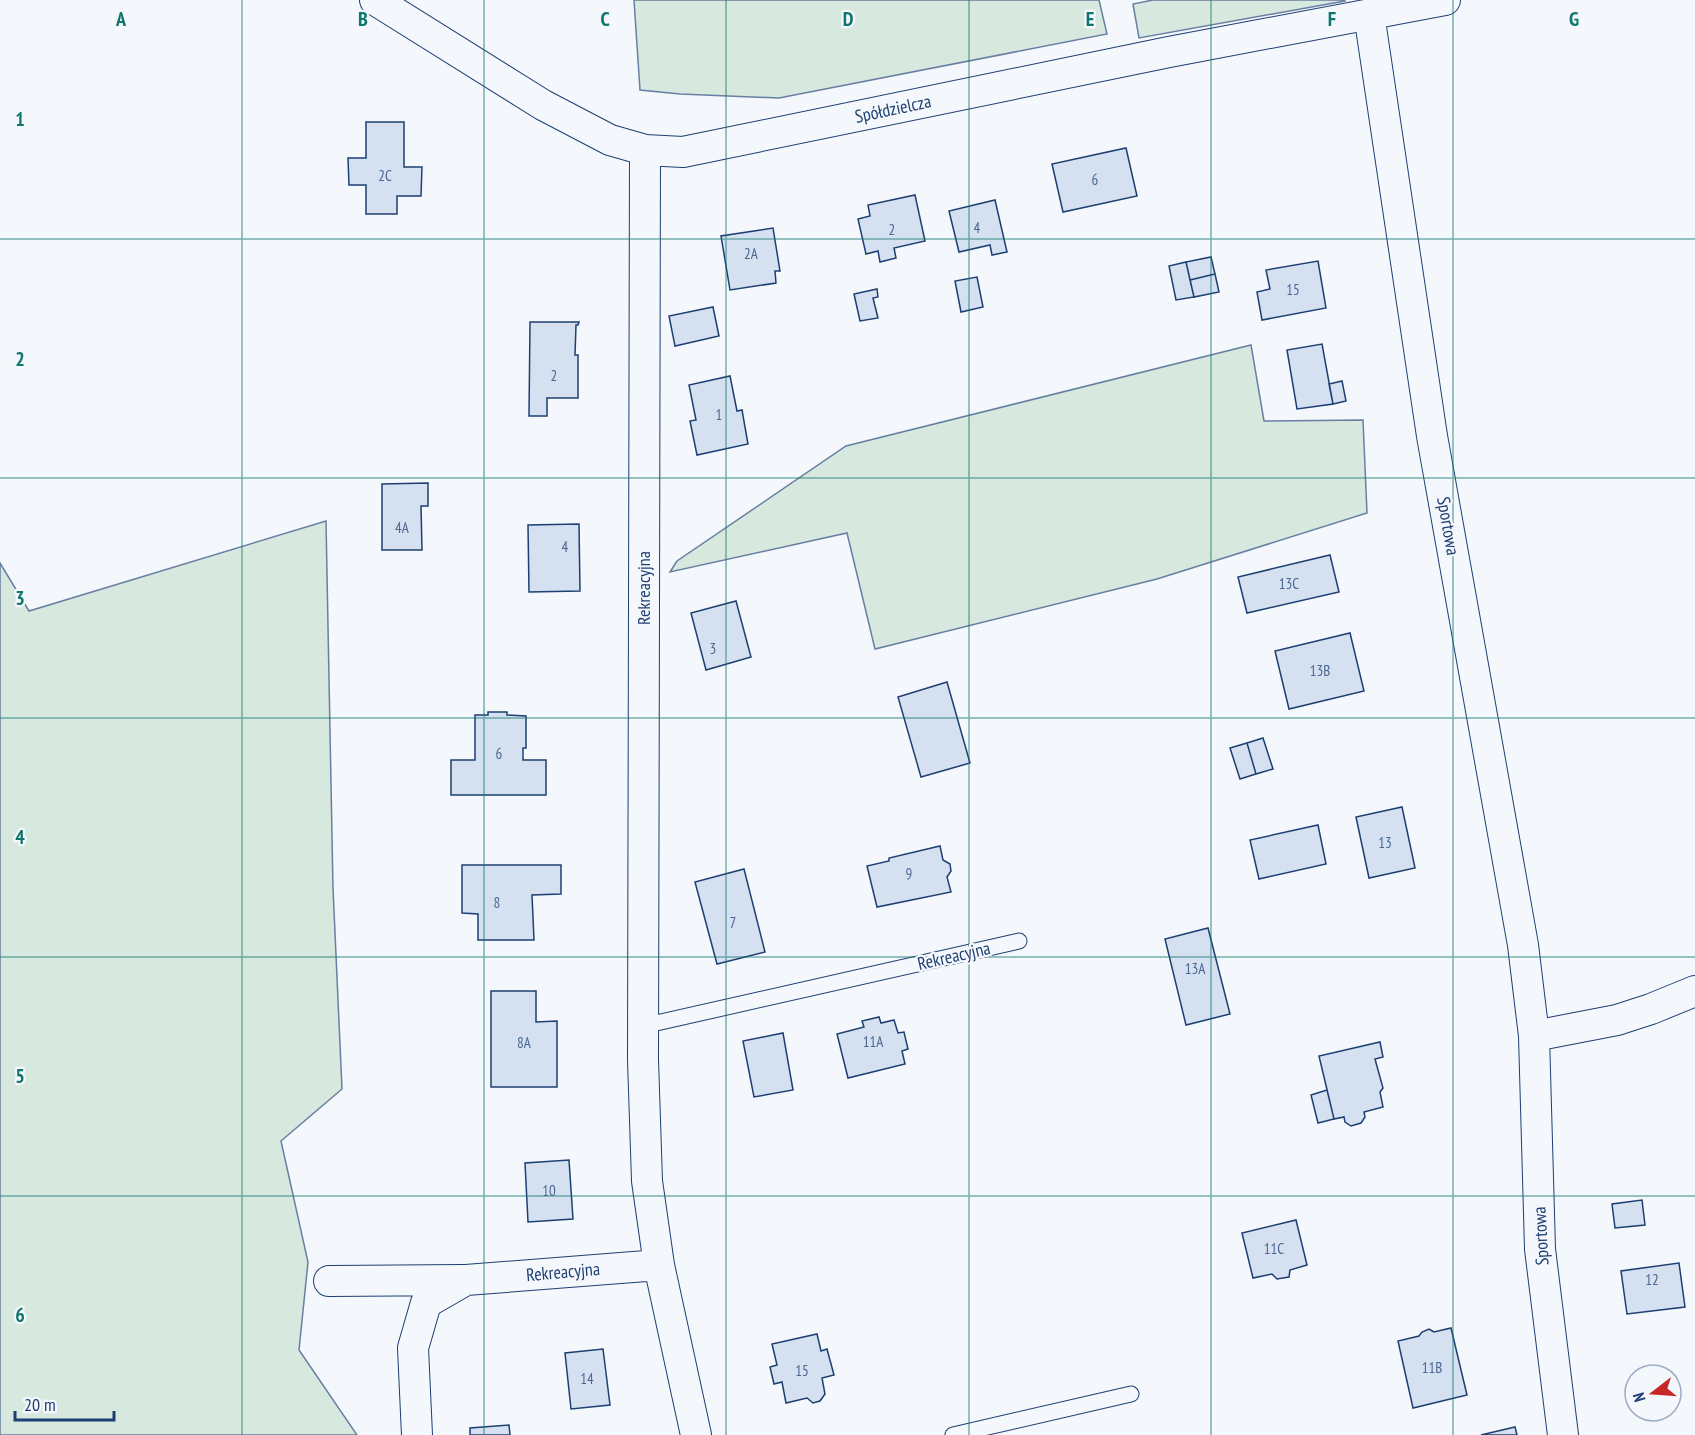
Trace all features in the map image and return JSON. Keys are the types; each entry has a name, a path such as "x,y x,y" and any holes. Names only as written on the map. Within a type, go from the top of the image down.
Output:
{"street":[{"name":"Spółdzielcza","path":"375,0 543,105 610,141 645,150 683,152 1192,47 1444,0"},
{"name":"Sportowa","path":"1369,15 1432,436 1523,945 1534,1036 1540,1249 1563,1435"},
{"name":"Rekreacyjna","path":"645,150 643,1026 647,1181 659,1265 696,1435"},
{"path":"1534,1036 1617,1020 1695,991"},
{"name":"Rekreacyjna","path":"329,1281 466,1280 659,1265"},
{"name":"Rekreacyjna","path":"417,1435 413,1348 426,1303 466,1280"}],"lane":[{"name":"Rekreacyjna","path":"643,1026 1019,941"},
{"path":"953,1435 1131,1394"}],"shaded area":[{"path":"634,0 1099,0 1107,34 779,98 680,94 640,90"},
{"path":"1153,0 1345,1 1139,38 1133,4"},
{"path":"1251,345 1264,421 1363,420 1367,513 1157,579 875,649 847,533 670,572 677,561 846,446"},
{"path":"326,521 333,888 342,1089 281,1141 308,1262 299,1350 357,1435 0,1435 0,563 29,611"}],"building":[{"path":"366,122 404,122 404,167 422,167 421,196 397,196 397,214 366,214 366,185 349,185 348,158 366,158"},
{"path":"1126,148 1137,196 1063,212 1052,164"},
{"path":"915,195 925,241 894,248 896,258 880,262 878,251 866,254 858,219 870,216 868,205"},
{"path":"995,200 1007,252 992,255 990,245 959,252 949,211"},
{"path":"773,228 780,271 775,271 776,283 730,290 721,236"},
{"path":"1211,257 1215,274 1190,280 1186,262"},
{"path":"1318,261 1326,308 1262,320 1257,292 1270,289 1266,270"},
{"path":"1186,262 1194,297 1176,300 1169,266"},
{"path":"1215,274 1219,292 1194,297 1190,280"},
{"path":"977,277 983,307 961,312 955,281"},
{"path":"877,289 878,297 873,298 878,318 860,321 854,294"},
{"path":"713,307 719,336 675,346 669,316"},
{"path":"530,322 579,322 576,325 575,355 578,355 578,398 547,398 547,416 529,416"},
{"path":"1322,344 1333,404 1297,409 1287,350"},
{"path":"730,376 737,411 742,410 748,444 697,455 690,421 696,420 689,385"},
{"path":"1342,381 1346,401 1333,404 1329,384"},
{"path":"428,483 428,506 421,506 422,550 382,550 382,484"},
{"path":"579,524 580,591 529,592 528,525"},
{"path":"1330,555 1339,592 1247,613 1238,577"},
{"path":"736,601 751,657 706,670 691,613"},
{"path":"1350,633 1364,691 1289,709 1275,651"},
{"path":"947,682 970,763 921,777 898,697"},
{"path":"488,712 507,712 507,715 526,716 526,748 523,748 523,760 546,760 546,795 451,795 451,760 475,760 475,715 488,715"},
{"path":"1263,738 1273,769 1256,774 1247,743"},
{"path":"1247,743 1256,774 1240,779 1230,748"},
{"path":"1402,807 1415,868 1369,878 1356,817"},
{"path":"1318,825 1326,864 1259,879 1250,840"},
{"path":"940,846 943,860 950,864 951,871 947,877 951,892 877,907 867,866 889,861 889,858"},
{"path":"462,865 561,865 561,894 532,895 534,940 478,940 478,914 462,913"},
{"path":"744,869 765,952 717,964 695,882"},
{"path":"1208,928 1230,1014 1186,1025 1165,939"},
{"path":"491,991 536,991 536,1022 557,1021 557,1087 491,1087"},
{"path":"879,1017 881,1023 894,1020 898,1033 904,1032 908,1049 902,1051 905,1064 848,1078 837,1034 864,1027 862,1021"},
{"path":"783,1033 793,1090 754,1097 743,1041"},
{"path":"1380,1042 1383,1057 1375,1059 1383,1088 1380,1092 1383,1107 1364,1112 1365,1117 1361,1123 1351,1126 1345,1122 1344,1117 1334,1119 1319,1056"},
{"path":"1327,1090 1334,1119 1318,1123 1311,1095"},
{"path":"569,1160 573,1219 528,1222 525,1163"},
{"path":"1642,1200 1645,1225 1615,1228 1612,1204"},
{"path":"1296,1220 1307,1265 1290,1270 1289,1277 1277,1279 1272,1274 1253,1278 1242,1233"},
{"path":"1679,1263 1685,1307 1627,1314 1621,1271"},
{"path":"1451,1328 1467,1395 1413,1408 1398,1341 1419,1336 1429,1329 1434,1332"},
{"path":"817,1334 821,1351 827,1349 834,1375 822,1378 825,1394 820,1401 813,1403 807,1398 786,1403 782,1382 774,1384 770,1367 777,1365 772,1344"},
{"path":"603,1349 610,1405 571,1409 565,1353"},
{"path":"509,1425 510,1435 470,1435 470,1428"},
{"path":"1515,1427 1517,1435 1481,1435"}]}
